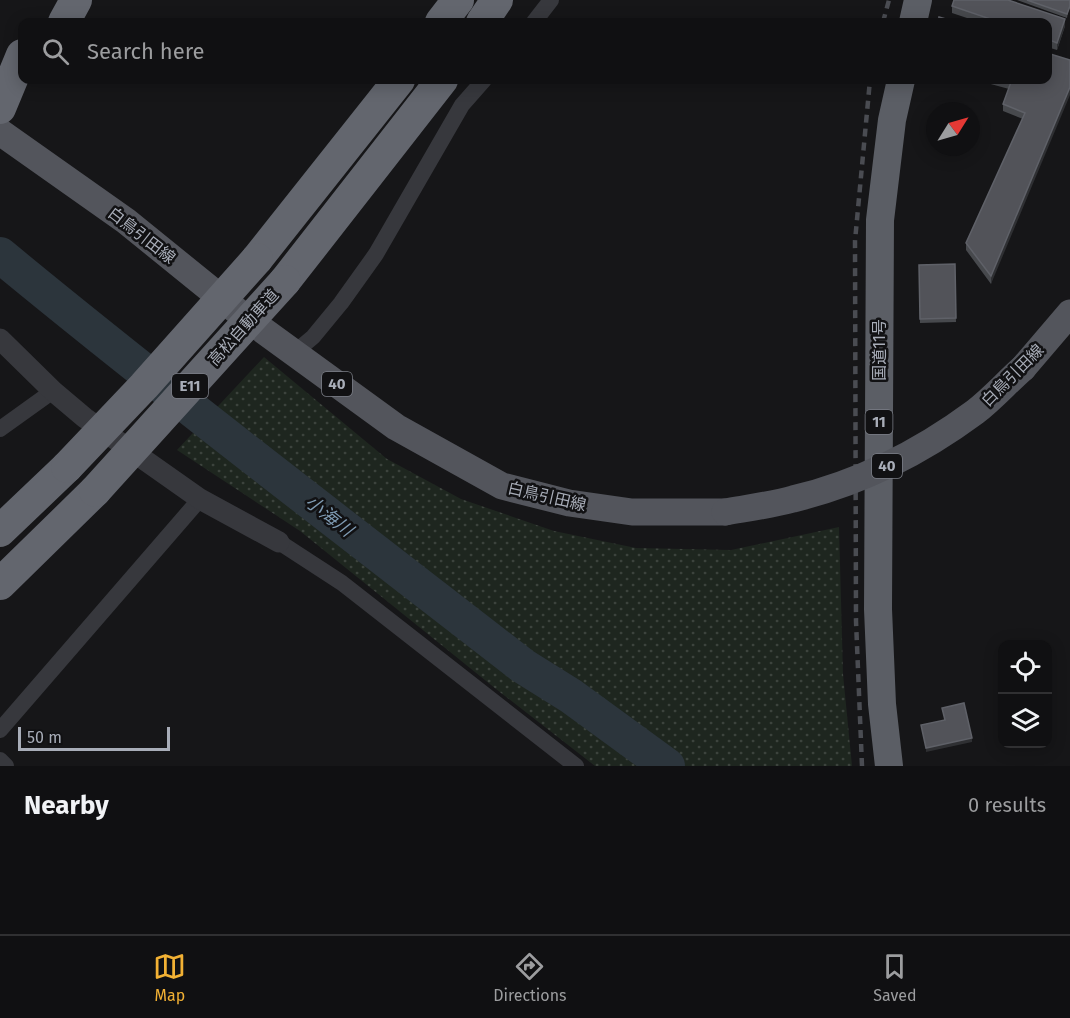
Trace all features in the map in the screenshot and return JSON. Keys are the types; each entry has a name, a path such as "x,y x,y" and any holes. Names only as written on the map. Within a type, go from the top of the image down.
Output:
{"highway":[{"path":"42,18 52,0"},
{"path":"65,18 76,0"},
{"path":"436,18 447,0"},
{"path":"444,18 458,0"},
{"path":"485,18 497,0"},
{"path":"914,18 918,0"},
{"path":"0,108 18,65"},
{"path":"0,118 28,84"},
{"name":"E11","path":"0,531 67,467 144,386 257,259 395,84"},
{"name":"高松自動車道","path":"0,584 95,491 285,281 439,84"},
{"name":"国道11号","path":"889,766 882,704 878,609 880,220 892,120 900,84"}],"main road":[{"name":"白鳥引田線","path":"0,132 126,221 242,315 396,427 502,486 569,502 632,512 725,512 794,499 844,484 895,463 937,438 977,410 1023,368 1070,313"}],"street":[{"path":"537,18 551,0"},
{"path":"294,353 313,337 376,254 462,105 480,84"},
{"path":"0,339 52,391 85,418 200,499 279,542 342,583 576,766"},
{"path":"0,429 52,391"},
{"path":"0,730 200,499"},
{"path":"0,760 6,766"}],"shaded area":[{"path":"264,357 387,459 461,499 554,531 636,548 731,550 839,527 843,674 852,766 595,766 300,531 177,450"}],"building":[{"path":"954,0 1008,0 1065,19 1057,43 1052,41 1052,18 987,18 952,6"},
{"path":"1027,0 1070,0 1070,6 1067,14"},
{"path":"1052,55 1070,60 1070,87 991,276 966,243 1025,113 1003,104 1010,84 1052,84"},
{"path":"955,264 956,318 920,319 919,265"},
{"path":"964,703 972,738 926,748 921,725 945,720 942,708"}],"waterway":[{"name":"小海川","path":"0,255 194,411 523,666 571,696 667,766"}],"railway":[{"path":"884,18 889,0"},
{"path":"862,766 856,621 855,241 870,84"}]}
